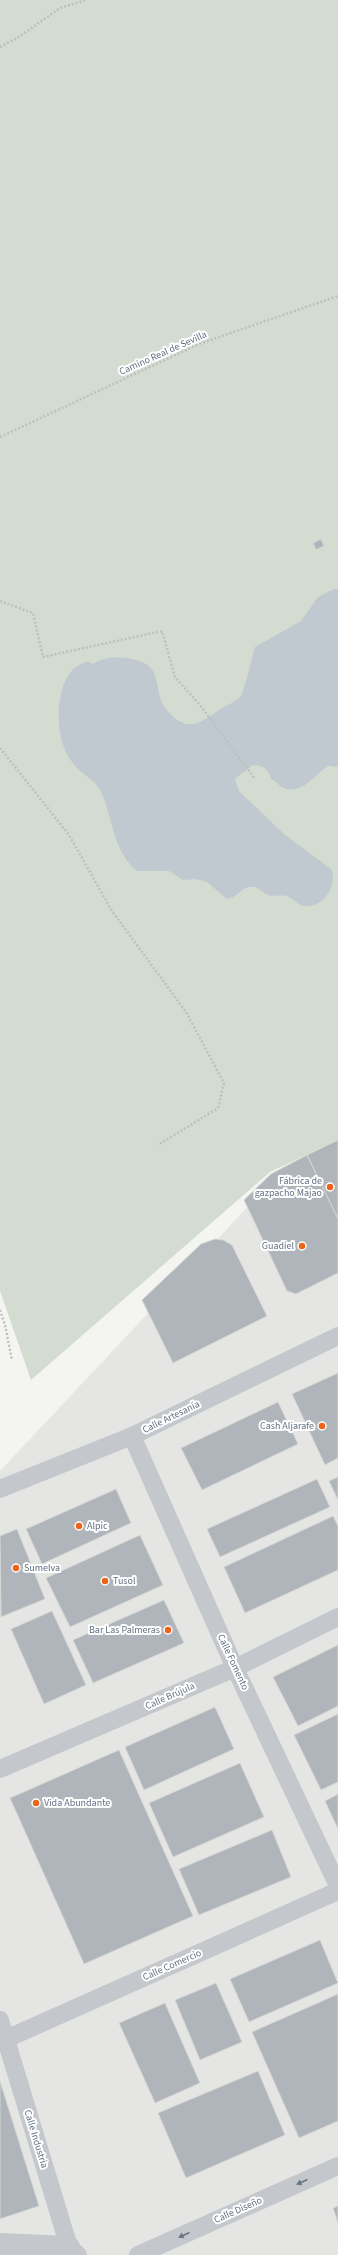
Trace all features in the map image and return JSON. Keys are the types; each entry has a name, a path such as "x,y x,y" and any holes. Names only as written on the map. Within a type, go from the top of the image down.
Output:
{"street":[{"name":"Calle Artesanía","path":"0,1489 132,1436 338,1336"},
{"name":"Calle Fomento","path":"132,1436 235,1668 338,1886"},
{"name":"Calle Brújula","path":"0,1769 235,1668 338,1618"},
{"name":"Calle Comercio","path":"3,2040 338,1891"},
{"name":"Calle Industria","path":"0,2020 3,2040 71,2252"},
{"name":"Calle Diseño","path":"138,2255 338,2166"},
{"path":"0,2244 71,2252"}],"path":[{"path":"0,47 19,37 60,8 86,0"},
{"name":"Camino Real de Sevilla","path":"0,437 199,344 338,296"},
{"path":"0,601 33,613 43,657 162,631 175,677 200,705 255,780"},
{"path":"0,748 69,836 112,911 186,1012 224,1083 218,1108 158,1145"},
{"path":"0,1310 6,1325 12,1360"}],"shaded area":[{"path":"0,0 338,0 338,1140 270,1172 31,1380 0,1291"},
{"path":"334,589 338,589 338,767 328,766 303,786 292,790 282,787 271,779 263,767 257,765 253,765 235,779 239,791 284,834 331,869 333,881 328,894 312,906 303,906 289,897 268,895 254,887 246,888 227,899 207,882 196,879 183,880 169,871 137,871 129,863 118,844 101,792 95,784 75,766 66,753 62,742 59,705 61,693 70,673 76,667 87,661 93,664 106,659 114,658 138,660 150,667 153,672 161,699 166,709 181,722 194,724 207,718 240,697 255,647 301,621 318,597"},
{"path":"338,1148 338,2255 0,2255 0,1471 273,1180"}],"building":[{"path":"321,539 324,546 316,550 313,543"},
{"name":"Fábrica de gazpacho Majao","path":"338,1140 338,1219 307,1155"},
{"name":"Guadiel","path":"307,1155 338,1219 338,1273 296,1294 287,1291 244,1200 271,1174"},
{"path":"215,1239 223,1240 232,1245 267,1316 173,1363 142,1300 201,1244"},
{"name":"Cash Aljarafe","path":"338,1373 338,1458 325,1465 292,1394"},
{"path":"278,1402 298,1444 202,1490 181,1448"},
{"path":"338,1477 338,1500 329,1481"},
{"path":"317,1479 330,1507 220,1557 207,1529"},
{"name":"Alpic","path":"116,1489 131,1523 42,1564 26,1529"},
{"path":"333,1516 338,1526 338,1570 245,1613 224,1567"},
{"name":"Sumelva","path":"17,1529 45,1599 1,1617 0,1536"},
{"name":"Tusol","path":"140,1535 163,1585 70,1627 46,1578"},
{"path":"164,1600 184,1643 93,1683 73,1640"},
{"path":"52,1611 86,1685 44,1704 11,1629"},
{"path":"338,1645 338,1706 298,1726 273,1677"},
{"path":"215,1707 234,1749 144,1790 125,1747"},
{"path":"338,1714 338,1782 321,1790 294,1735"},
{"path":"119,1750 193,1916 84,1964 10,1798"},
{"path":"240,1763 264,1817 173,1857 149,1803"},
{"path":"338,1794 338,1829 325,1801"},
{"path":"272,1830 291,1877 199,1915 179,1869"},
{"path":"320,1940 338,1983 249,2022 230,1979"},
{"path":"216,1983 242,2042 200,2060 175,2000"},
{"path":"338,1994 338,2121 299,2138 252,2032"},
{"path":"165,2003 200,2083 155,2103 119,2023"},
{"path":"258,2071 285,2135 186,2178 158,2113"},
{"path":"0,2081 39,2206 0,2219"},
{"path":"338,2206 338,2223 333,2208"}],"place":[{"name":"Fábrica de gazpacho Majao","path":"330,1187"},
{"name":"Guadiel","path":"302,1246"},
{"name":"Cash Aljarafe","path":"322,1426"},
{"name":"Alpic","path":"79,1526"},
{"name":"Sumelva","path":"16,1568"},
{"name":"Tusol","path":"105,1581"},
{"name":"Bar Las Palmeras","path":"168,1630"},
{"name":"Vida Abundante","path":"36,1803"}]}
